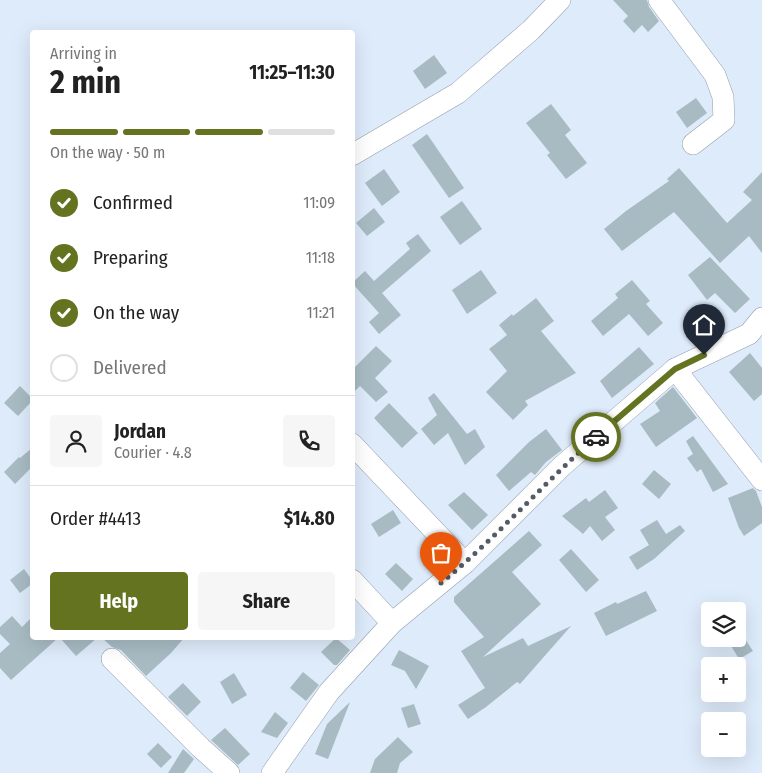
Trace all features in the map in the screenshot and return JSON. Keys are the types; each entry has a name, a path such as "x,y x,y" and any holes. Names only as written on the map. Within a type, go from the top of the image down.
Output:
{"street":[{"path":"355,153 458,93 530,30 560,0"},
{"path":"659,0 715,75 723,97 724,120 693,144"},
{"path":"272,773 329,692 392,623 465,564 562,466 675,369 749,334 762,318"},
{"path":"675,369 762,480"},
{"path":"355,447 465,564"},
{"path":"355,583 392,623"},
{"path":"112,659 201,748 229,773"}],"building":[{"path":"613,0 647,0 649,7 659,21 648,32 642,25 634,33 623,21 628,16"},
{"path":"434,55 447,73 425,89 413,71"},
{"path":"696,98 707,113 687,128 676,112"},
{"path":"551,104 571,130 565,135 587,163 566,179 547,155 550,153 526,123"},
{"path":"427,134 464,188 449,198 412,145"},
{"path":"679,168 727,223 752,200 743,192 762,172 762,253 749,236 720,263 674,212 622,251 604,229 669,181 667,179"},
{"path":"384,169 400,192 382,206 365,183"},
{"path":"462,201 482,229 460,245 440,217"},
{"path":"374,208 385,222 367,236 356,223"},
{"path":"418,234 431,251 382,293 401,315 379,334 369,322 379,313 355,286 355,280 365,271 374,281 410,249 406,243"},
{"path":"710,257 750,299 735,313 715,293 707,300 688,275"},
{"path":"481,270 497,293 467,314 452,290"},
{"path":"632,280 650,301 646,304 663,323 648,336 629,314 603,336 591,321 618,298 615,294"},
{"path":"536,298 554,321 541,331 576,373 525,401 528,405 513,420 486,392 507,371 489,349 507,335 499,325"},
{"path":"376,346 392,361 375,378 388,392 376,402 360,386 355,391 355,367"},
{"path":"639,347 654,364 612,398 600,381"},
{"path":"750,353 762,368 762,394 754,401 729,372"},
{"path":"20,386 30,396 30,403 18,416 4,403"},
{"path":"673,387 697,418 656,447 640,424 660,411 655,403"},
{"path":"434,393 467,434 475,429 485,447 465,465 448,433 434,445 421,429 437,415 428,398"},
{"path":"389,403 418,433 402,448 374,418"},
{"path":"546,429 562,450 546,462 535,475 531,472 509,491 496,475 529,442"},
{"path":"693,436 728,484 713,492 701,469 697,472 687,458 693,454 686,441"},
{"path":"30,450 30,469 15,484 4,472"},
{"path":"654,470 671,484 659,499 642,484"},
{"path":"753,488 762,507 762,523 744,536 739,528 728,498"},
{"path":"605,490 618,508 605,517 615,530 602,541 590,526 583,534 562,516 586,498 589,502"},
{"path":"464,492 488,515 472,530 448,505"},
{"path":"393,510 401,523 379,537 371,524"},
{"path":"657,520 666,534 680,525 685,531 654,559 637,570 629,557 649,545 640,530"},
{"path":"529,531 542,545 512,572 541,604 483,657 523,638 528,646 571,626 520,684 517,682 468,719 458,705 485,688 461,651 484,637 454,602 454,597"},
{"path":"571,549 599,580 586,592 559,560"},
{"path":"436,550 447,562 435,571 425,561"},
{"path":"396,563 413,579 402,591 385,574"},
{"path":"24,569 30,577 30,586 20,593 10,580"},
{"path":"646,591 657,611 606,636 594,613 616,602 617,604"},
{"path":"12,616 22,627 30,619 30,640 56,640 11,680 0,668 0,653 10,644 0,634 0,627"},
{"path":"62,640 95,640 76,656"},
{"path":"104,640 182,640 146,676 121,650 112,647"},
{"path":"334,640 338,640 350,650 337,665 334,665 321,652"},
{"path":"746,640 753,651 742,657 738,657 732,647 746,647"},
{"path":"399,650 429,666 416,689 405,671 391,665"},
{"path":"303,672 319,685 306,701 290,688"},
{"path":"234,673 247,695 232,704 220,682"},
{"path":"183,683 201,702 187,716 168,697"},
{"path":"350,702 328,759 315,754 327,724"},
{"path":"414,704 421,724 408,728 401,708"},
{"path":"275,712 288,723 277,738 261,732"},
{"path":"225,728 250,754 238,765 211,740"},
{"path":"398,737 413,752 400,763 397,773 370,773 375,759"},
{"path":"158,743 172,757 161,768 147,754"},
{"path":"183,749 194,759 184,773 168,773"}],"way so far":[{"path":"441,583 465,564 562,466 596,437"}],"route":[{"path":"596,437 675,369 704,355"}]}
